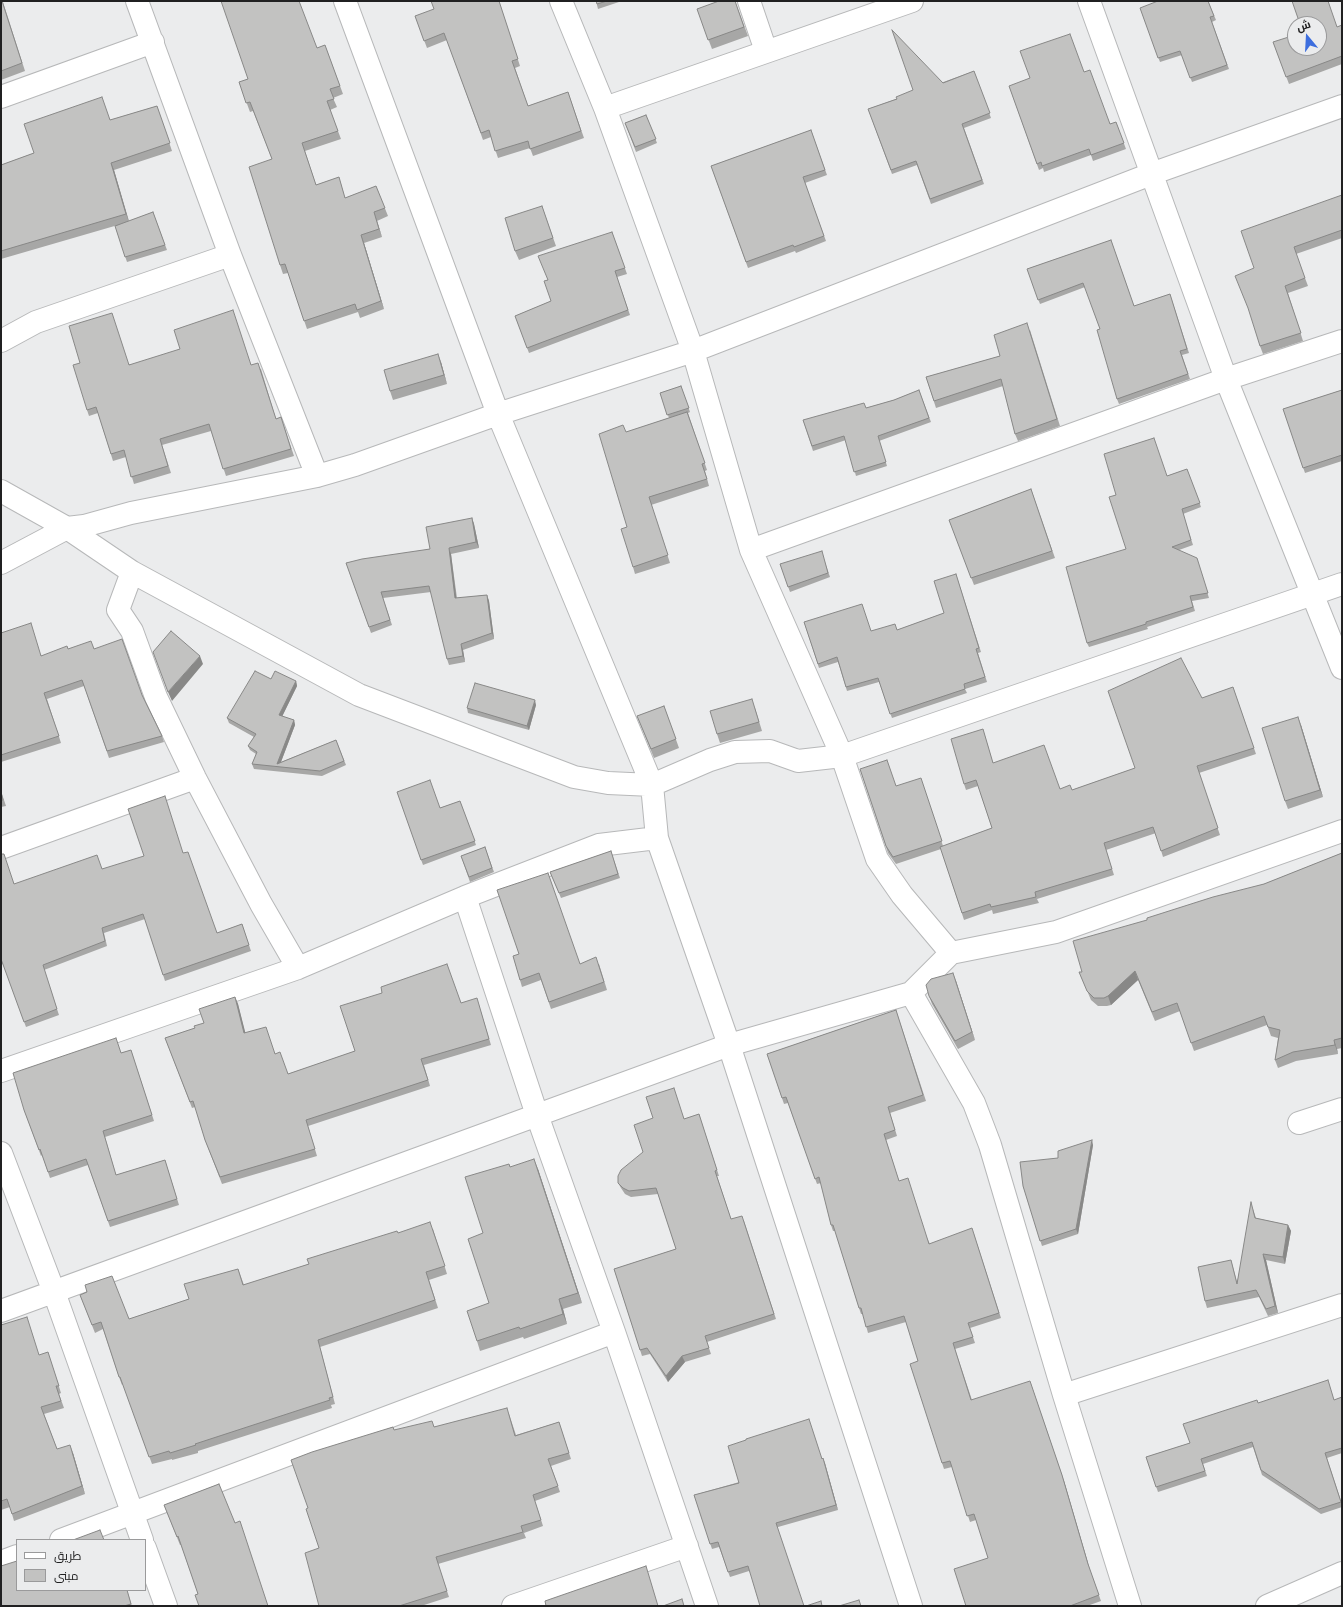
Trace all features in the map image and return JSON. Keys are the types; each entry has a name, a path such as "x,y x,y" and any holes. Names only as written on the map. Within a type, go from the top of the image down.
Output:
{"street":[{"path":"137,1 230,255 318,476"},
{"path":"345,1 498,414 652,785 657,838 729,1045 911,1606"},
{"path":"561,1 605,108 693,351 750,550 842,756 877,859 902,895 951,953"},
{"path":"749,1 766,51"},
{"path":"605,108 912,1"},
{"path":"1089,1 1226,379 1342,668"},
{"path":"1,97 153,42"},
{"path":"1,563 67,528 84,526 131,514 318,476 498,414 693,351 1151,174 1342,106"},
{"path":"1,341 36,322 230,255"},
{"path":"750,550 1226,379 1342,341"},
{"path":"1,491 67,528 132,572 359,695 574,777 608,784 652,785 710,760 735,752 770,751 798,761 842,756 1342,584"},
{"path":"132,572 118,610 132,631 156,697 195,778 261,904 298,968"},
{"path":"1,848 195,778"},
{"path":"1,1311 729,1045 911,993 951,953 1056,932 1342,831"},
{"path":"1,1071 298,968 465,897 599,845 657,838"},
{"path":"465,897 537,1115 614,1332 707,1606"},
{"path":"911,993 974,1103 982,1124 1130,1606"},
{"path":"1299,1123 1342,1109"},
{"path":"1,1153 54,1292 142,1539"},
{"path":"1064,1395 1342,1305"},
{"path":"64,1539 614,1332"},
{"path":"513,1606 687,1546"},
{"path":"146,1551 166,1606"},
{"path":"1,1562 16,1556"},
{"path":"1267,1606 1342,1573"}],"building":[{"path":"1,1 22,63 1,71"},
{"path":"221,1 299,1 317,48 325,45 340,86 330,89 334,99 327,101 338,131 302,143 316,185 339,177 345,198 376,186 385,208 374,212 379,229 361,235 381,301 357,310 355,304 304,321 285,264 280,265 249,167 272,159 250,102 246,103 239,82 248,79"},
{"path":"431,1 499,1 518,59 512,61 528,106 568,92 581,131 530,149 528,141 495,151 489,130 481,133 444,33 424,41 415,16 434,9"},
{"path":"596,1 607,1 597,4"},
{"path":"719,1 735,1 744,27 708,40 697,9"},
{"path":"1158,1 1208,1 1214,16 1210,17 1227,65 1190,78 1180,51 1158,58 1140,8"},
{"path":"1292,1 1328,1 1337,27 1342,25 1342,56 1286,77 1273,42 1287,38 1287,56 1327,56 1327,16 1297,16"},
{"path":"892,30 943,83 974,71 990,113 962,124 982,180 930,199 916,161 891,170 868,109 897,99 896,97 913,90"},
{"path":"1070,34 1084,72 1090,70 1110,124 1116,122 1124,143 1091,155 1089,149 1042,166 1041,162 1037,164 1009,86 1030,78 1020,51"},
{"path":"102,97 110,120 157,106 170,143 111,163 126,214 1,251 1,165 34,153 24,124"},
{"path":"646,115 656,139 635,147 625,123"},
{"path":"811,130 825,170 803,177 824,236 794,247 793,245 746,262 711,166"},
{"path":"1342,195 1342,230 1294,247 1305,278 1285,286 1301,333 1260,346 1248,308 1235,276 1254,268 1241,231"},
{"path":"542,206 553,238 515,251 505,218"},
{"path":"153,212 165,245 125,257 115,226"},
{"path":"612,232 625,268 615,271 628,310 527,348 515,316 551,301 544,281 548,280 538,256"},
{"path":"1111,240 1134,306 1170,294 1187,349 1180,351 1188,374 1117,399 1097,330 1100,329 1083,283 1038,300 1027,269"},
{"path":"233,310 251,365 258,363 276,419 281,417 291,449 223,469 209,424 160,439 168,466 131,477 124,450 111,454 96,407 87,410 73,365 80,363 69,326 112,313 129,365 180,349 174,330"},
{"path":"1027,323 1057,419 1015,434 1001,379 934,401 926,377 1000,356 994,335"},
{"path":"438,354 444,375 390,391 384,370"},
{"path":"681,386 689,408 667,415 660,393"},
{"path":"919,390 929,418 878,436 886,462 854,472 844,436 812,446 803,420 864,403 866,408 894,400"},
{"path":"1342,390 1342,455 1303,468 1283,409"},
{"path":"687,412 705,463 702,464 707,479 649,497 668,555 633,567 621,529 627,527 599,434 623,425 626,432"},
{"path":"1154,438 1167,476 1187,469 1200,503 1182,509 1191,540 1172,547 1197,558 1208,593 1190,596 1193,607 1087,643 1066,567 1126,549 1109,497 1116,495 1104,454"},
{"path":"1031,489 1052,551 971,578 949,520"},
{"path":"472,518 476,542 449,548 455,598 487,595 492,633 461,644 463,656 447,659 429,586 381,592 390,620 369,627 346,563 362,559 430,549 426,527"},
{"path":"822,551 828,573 788,587 780,564"},
{"path":"956,574 979,648 976,649 985,677 964,684 965,689 890,714 878,678 846,687 837,657 818,664 804,622 862,604 871,631 895,624 897,630 944,613 934,581"},
{"path":"31,623 41,656 67,646 68,649 91,641 94,649 122,639 142,695 162,736 107,751 82,680 44,693 59,736 1,755 1,633"},
{"path":"171,631 200,656 168,692 153,652"},
{"path":"1181,658 1202,698 1233,687 1254,748 1197,766 1218,828 1161,851 1153,827 1104,843 1112,869 1035,892 1036,897 991,907 990,904 962,913 940,847 992,828 976,780 964,784 951,739 983,729 993,763 1044,745 1060,789 1070,785 1072,790 1135,768 1108,691"},
{"path":"255,671 271,679 275,671 296,681 279,715 294,720 277,764 336,740 344,761 320,771 252,764 257,752 248,746 256,734 227,718"},
{"path":"475,683 535,700 527,726 467,708"},
{"path":"752,699 759,722 717,734 710,711"},
{"path":"664,706 676,739 651,749 637,716"},
{"path":"1298,717 1320,790 1285,801 1262,728"},
{"path":"887,760 896,786 921,778 942,841 893,857 886,846 860,769"},
{"path":"430,780 440,808 460,801 475,841 421,860 397,792"},
{"path":"165,796 183,853 188,852 217,933 242,924 249,945 163,975 143,914 102,928 105,941 43,965 57,1009 24,1022 1,959 1,854 4,854 14,884 97,855 102,869 144,856 128,809"},
{"path":"485,847 492,868 469,877 461,856"},
{"path":"611,851 618,874 559,893 550,872"},
{"path":"1342,853 1342,1038 1334,1040 1335,1045 1293,1052 1275,1060 1280,1030 1268,1027 1264,1016 1191,1043 1177,1003 1152,1012 1135,971 1104,998 1094,998 1087,991 1079,972 1082,972 1073,941 1147,920 1147,918 1213,897 1264,884"},
{"path":"548,873 580,964 596,957 604,982 549,1002 539,973 520,980 513,956 519,954 497,890"},
{"path":"447,964 461,1003 477,998 489,1039 421,1059 428,1080 306,1120 315,1149 220,1177 205,1140 193,1101 190,1102 165,1038 195,1028 194,1026 204,1023 199,1009 235,997 244,1033 266,1027 275,1054 280,1052 288,1074 355,1051 340,1006 382,993 381,987"},
{"path":"953,973 972,1032 955,1041 929,996 926,985 931,979"},
{"path":"896,1010 923,1095 888,1107 895,1130 884,1134 899,1181 908,1178 929,1244 972,1228 999,1313 968,1323 973,1337 953,1343 971,1400 1030,1381 1062,1475 1088,1564 1099,1595 1070,1606 966,1606 954,1569 988,1558 974,1514 967,1516 950,1461 942,1463 910,1364 918,1361 904,1316 866,1327 833,1225 831,1225 819,1177 815,1179 786,1097 782,1098 767,1054"},
{"path":"116,1038 121,1053 131,1050 152,1115 103,1131 116,1175 165,1160 177,1199 108,1221 86,1159 48,1172 24,1110 13,1073"},
{"path":"674,1088 684,1119 699,1114 717,1170 715,1171 731,1219 742,1216 774,1314 705,1336 709,1348 682,1356 666,1376 647,1348 640,1350 614,1269 676,1249 656,1188 629,1191 618,1183 618,1176 621,1170 643,1152 634,1125 653,1118 646,1097"},
{"path":"1092,1140 1076,1229 1040,1241 1023,1186 1020,1162 1058,1158 1058,1151"},
{"path":"534,1159 578,1293 559,1299 563,1314 520,1329 519,1327 477,1341 467,1311 489,1303 468,1239 483,1233 465,1177 509,1164 510,1167"},
{"path":"1251,1202 1255,1218 1288,1225 1283,1257 1263,1254 1275,1306 1266,1309 1256,1290 1205,1301 1198,1267 1231,1260 1237,1284"},
{"path":"430,1222 445,1266 426,1272 435,1300 318,1340 333,1397 329,1398 330,1400 195,1444 196,1445 170,1453 169,1451 149,1457 119,1377 101,1322 92,1325 80,1295 87,1292 85,1285 112,1276 129,1319 189,1299 184,1284 238,1269 243,1285 309,1264 307,1259 397,1231 398,1233"},
{"path":"27,1317 39,1355 48,1352 59,1386 56,1386 61,1401 41,1407 57,1449 70,1445 82,1486 12,1514 7,1499 1,1501 1,1325"},
{"path":"1328,1380 1334,1400 1342,1397 1342,1448 1325,1453 1341,1502 1319,1509 1261,1470 1252,1442 1201,1459 1205,1471 1156,1487 1146,1457 1190,1443 1183,1424 1257,1400 1258,1403"},
{"path":"507,1408 515,1436 559,1422 569,1453 548,1459 558,1486 533,1495 541,1520 521,1526 523,1532 436,1557 447,1591 399,1606 319,1606 305,1553 319,1548 306,1509 308,1508 291,1460 393,1427 394,1430 432,1421 434,1427"},
{"path":"809,1419 822,1459 823,1458 836,1505 776,1523 804,1606 760,1606 748,1566 728,1572 718,1542 710,1544 694,1495 739,1483 728,1446"},
{"path":"219,1484 235,1523 240,1521 268,1606 199,1606 195,1595 198,1594 178,1536 177,1537 164,1505"},
{"path":"100,1530 104,1539 76,1539"},
{"path":"16,1561 16,1591 127,1591 131,1604 124,1606 1,1606 1,1566"},
{"path":"646,1566 658,1606 546,1606 545,1601"},
{"path":"682,1599 684,1606 663,1606"},
{"path":"859,1600 861,1606 839,1606"},
{"path":"821,1601 822,1606 806,1606"}]}
